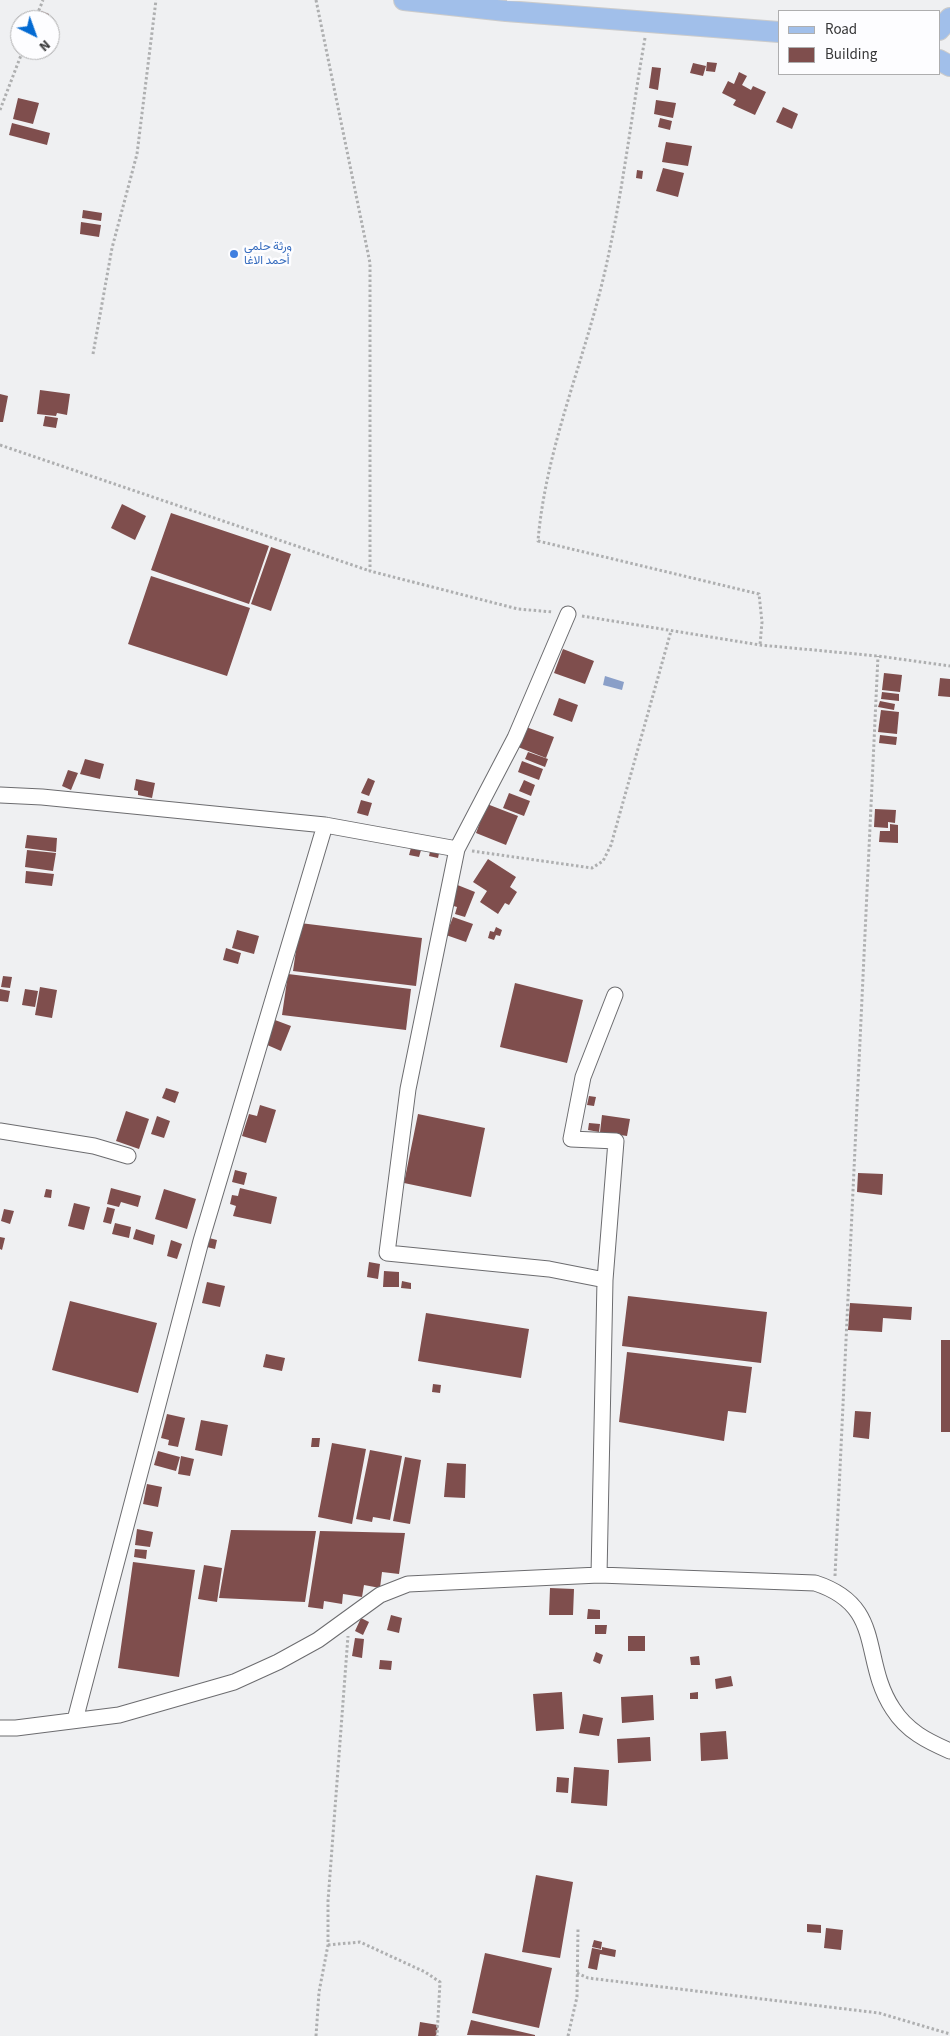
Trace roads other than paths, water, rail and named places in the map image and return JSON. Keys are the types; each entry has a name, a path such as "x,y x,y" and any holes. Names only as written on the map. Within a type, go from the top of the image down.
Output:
{"main road":[{"path":"404,0 778,32"},
{"path":"940,29 950,18"}],"street":[{"path":"568,614 515,738 457,849 408,1089 387,1253 549,1269 605,1280"},
{"path":"0,795 42,796 325,825 457,849"},
{"path":"75,1720 201,1241 325,825"},
{"path":"599,1575 605,1280 616,1141 571,1139 583,1077 615,995"},
{"path":"0,1131 94,1146 128,1156"},
{"path":"0,1728 16,1728 119,1715 234,1682 286,1658 318,1640 380,1594 408,1584 599,1575 815,1583 834,1589 861,1614 880,1680 892,1708 922,1739 950,1751"}],"water":[{"path":"605,676 624,682 622,690 603,685"}],"place":[{"name":"ورثة حلمي أحمد الاغا","path":"234,254"}]}
